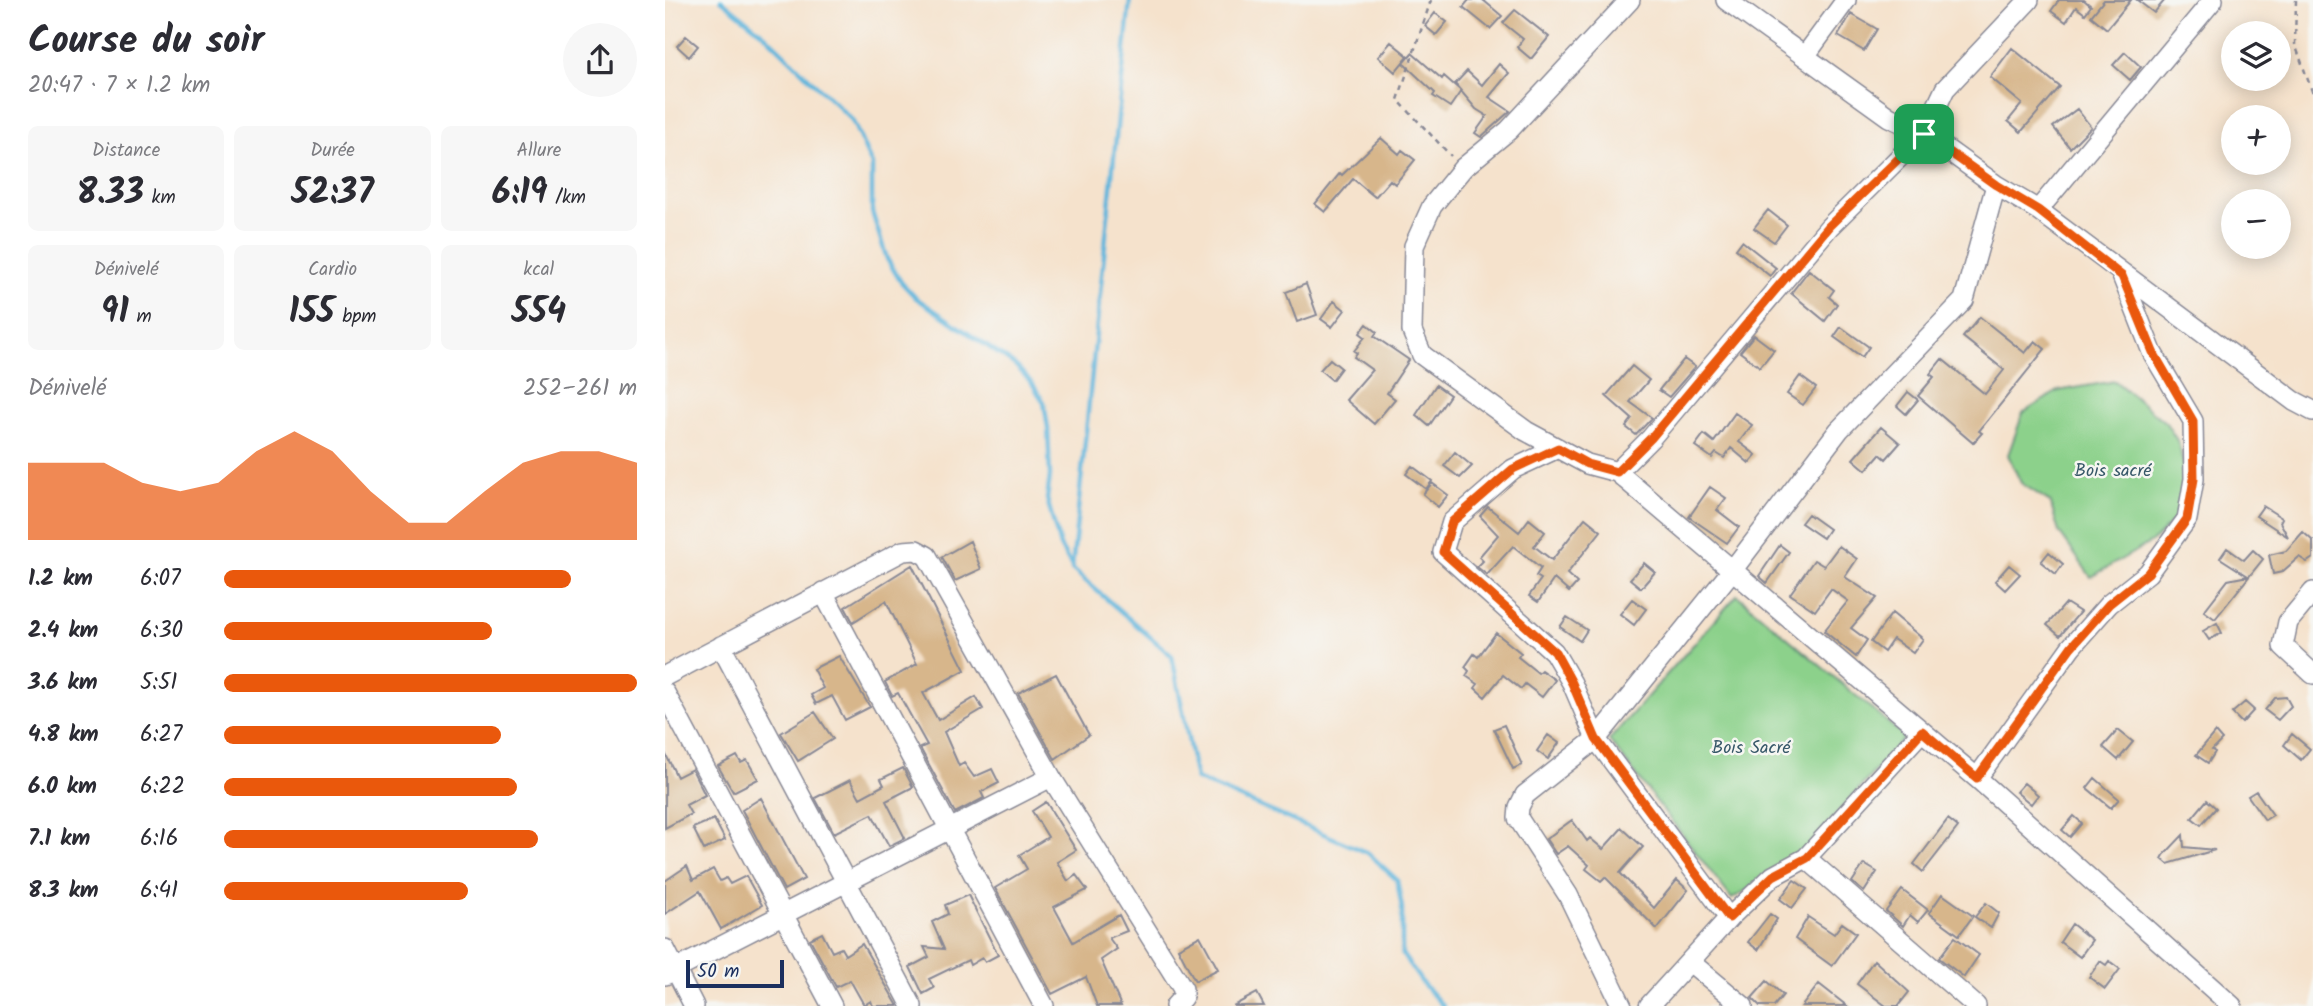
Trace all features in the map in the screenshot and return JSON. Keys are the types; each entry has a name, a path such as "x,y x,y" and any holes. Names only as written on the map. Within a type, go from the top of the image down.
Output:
{"street":[{"path":"1630,0 1509,131 1463,168 1432,205 1414,246 1412,331 1422,355 1526,431 1587,464 1617,472 1734,568 1977,778 2232,1006"},
{"path":"1726,0 1889,117 1924,134 1996,185 2038,210 2122,276 2294,401 2313,411"},
{"path":"1805,56 1846,0"},
{"path":"1617,472 1651,438 1829,226 1924,134 1945,89 2029,0"},
{"path":"2038,210 2213,0"},
{"path":"1622,1006 1568,895 1518,818 1519,807 1525,795 1596,739 1734,568 1839,430 1964,300 1996,185"},
{"path":"1977,778 2071,647 2109,604 2148,573 2187,519 2194,479 2193,421 2153,352 2122,276"},
{"path":"1558,448 1513,469 1452,522 1443,552 1555,652 1572,683 1596,739 1729,918"},
{"path":"665,676 903,551 916,550 927,556 1051,777 1183,989 1183,997 1175,1006"},
{"path":"823,592 1044,1006"},
{"path":"2313,592 2288,622 2283,646 2313,674"},
{"path":"721,646 912,1006"},
{"path":"665,693 832,1006"},
{"path":"1649,1006 1729,918 1773,876 1807,858 1922,731"},
{"path":"670,972 1051,777"},
{"path":"1807,858 1976,1006"},
{"path":"665,948 670,972 694,1006"},
{"path":"1690,962 1743,1006"}],"path":[{"path":"1431,0 1398,100 1421,128 1463,168"},
{"path":"2298,1 2295,44 2313,93"}],"green space":[{"name":"Bois sacré","path":"2115,381 2166,423 2178,442 2185,470 2176,518 2153,541 2091,577 2059,532 2050,502 2021,483 2008,455 2023,413 2058,391"},
{"name":"Bois Sacré","path":"1737,595 1905,737 1796,860 1732,899 1609,740"}],"building":[{"path":"1469,0 1483,0 1502,16 1490,29 1463,7"},
{"path":"2059,0 2084,0 2091,6 2085,14 2076,7 2066,22 2051,11"},
{"path":"2104,0 2131,0 2107,29 2091,16"},
{"path":"2137,0 2165,0 2154,13"},
{"path":"1515,10 1549,37 1531,59 1517,47 1523,39 1503,23"},
{"path":"1435,13 1447,22 1436,35 1425,26"},
{"path":"1851,14 1877,29 1864,51 1838,36"},
{"path":"686,36 698,46 689,57 677,46"},
{"path":"1391,42 1408,56 1395,72 1378,57"},
{"path":"2012,48 2060,87 2021,132 2008,121 2022,104 1990,77"},
{"path":"2125,52 2141,67 2130,80 2113,65"},
{"path":"1412,53 1442,79 1444,76 1461,91 1450,107 1433,96 1435,93 1403,63"},
{"path":"1499,64 1509,73 1489,97 1510,111 1481,137 1475,133 1487,116 1476,109 1455,84 1467,71 1482,85"},
{"path":"2077,109 2091,127 2070,148 2053,127"},
{"path":"1381,138 1399,154 1402,150 1415,160 1395,184 1390,180 1375,197 1353,179 1325,212 1315,204 1340,173 1342,175"},
{"path":"1768,210 1787,225 1774,242 1754,228"},
{"path":"1742,241 1776,268 1770,276 1736,249"},
{"path":"1809,270 1834,290 1829,297 1837,304 1825,321 1791,293"},
{"path":"1306,284 1317,315 1297,322 1286,292"},
{"path":"1334,301 1345,310 1332,327 1321,319"},
{"path":"1980,317 2025,353 2035,341 2045,349 1979,431 1982,433 1973,443 1918,396 1934,377 1930,374 1942,359 1985,394 2004,370 1963,337"},
{"path":"1367,324 1377,332 1374,336 1409,360 1387,393 1395,399 1374,424 1346,400 1372,370 1354,357 1357,353 1354,351 1365,337 1360,333"},
{"path":"1841,327 1869,347 1862,357 1834,337"},
{"path":"1754,335 1774,350 1760,367 1740,352"},
{"path":"1330,359 1341,368 1332,380 1320,370"},
{"path":"1684,359 1695,367 1669,397 1659,390"},
{"path":"1632,366 1649,380 1630,402 1652,418 1636,435 1626,427 1632,419 1606,396"},
{"path":"1800,376 1816,388 1803,405 1787,394"},
{"path":"1436,385 1450,395 1429,426 1416,415"},
{"path":"1908,392 1918,400 1906,414 1897,406"},
{"path":"1735,413 1752,425 1739,442 1756,455 1749,463 1731,448 1724,458 1716,453 1712,458 1695,446 1704,434 1714,442"},
{"path":"1881,427 1900,443 1886,459 1880,454 1866,470 1853,459"},
{"path":"1455,452 1472,466 1460,478 1444,466"},
{"path":"1412,466 1432,481 1426,489 1406,474"},
{"path":"1432,483 1448,495 1438,507 1423,494"},
{"path":"1710,487 1726,498 1717,510 1739,527 1727,543 1689,517"},
{"path":"2263,506 2282,518 2280,522 2288,537 2256,516"},
{"path":"1488,507 1519,532 1529,519 1545,532 1534,546 1552,560 1585,518 1601,531 1567,574 1577,583 1569,592 1554,579 1538,602 1529,596 1541,579 1536,576 1541,568 1513,546 1487,575 1477,567 1483,561 1479,557 1498,535 1480,516"},
{"path":"1808,514 1829,529 1823,538 1801,523"},
{"path":"2303,532 2313,541 2313,558 2307,562 2299,557 2282,572 2273,574 2269,555 2286,551"},
{"path":"970,541 981,569 955,581 942,557"},
{"path":"1780,545 1789,552 1767,583 1759,576"},
{"path":"1839,546 1857,559 1845,577 1877,598 1851,628 1867,640 1856,657 1824,631 1848,601 1831,589 1815,611 1790,594 1814,560 1824,566"},
{"path":"2227,548 2244,560 2253,550 2263,559 2215,619 2204,611 2228,580 2248,576 2220,558"},
{"path":"2049,552 2063,564 2056,574 2041,562"},
{"path":"1644,563 1655,572 1641,588 1630,579"},
{"path":"912,565 965,670 923,693 938,720 976,697 983,709 944,732 959,766 964,763 974,777 992,769 999,783 981,792 984,798 955,813 920,748 927,745 898,693 892,696 885,682 917,664 886,601 853,622 845,607"},
{"path":"2009,565 2020,574 2005,590 1995,581"},
{"path":"1632,599 1646,609 1634,625 1620,614"},
{"path":"2066,603 2080,612 2060,636 2047,625"},
{"path":"1892,613 1923,639 1913,653 1893,639 1884,652 1871,642"},
{"path":"1567,617 1587,630 1580,641 1560,627"},
{"path":"2217,623 2222,633 2209,640 2203,631"},
{"path":"1496,633 1521,653 1518,657 1538,673 1541,670 1555,680 1542,697 1525,684 1521,689 1503,675 1485,697 1475,688 1478,684 1466,676 1469,671 1465,667 1474,654 1478,657"},
{"path":"839,656 870,707 845,720 832,696 816,704 811,695 823,688 813,669"},
{"path":"1056,674 1089,735 1055,759 1018,693"},
{"path":"2286,697 2291,706 2278,720 2265,710 2275,698"},
{"path":"2245,702 2254,710 2242,723 2232,713"},
{"path":"815,712 833,739 798,761 781,733"},
{"path":"1504,725 1522,765 1513,769 1494,729"},
{"path":"2118,730 2133,742 2118,760 2103,747"},
{"path":"2215,732 2222,740 2212,750 2215,752 2208,763 2196,755"},
{"path":"2292,734 2310,749 2301,760 2284,745"},
{"path":"1548,735 1559,743 1548,759 1537,751"},
{"path":"665,753 677,777 692,769 705,795 686,805 691,814 665,828"},
{"path":"737,756 741,763 747,760 758,779 733,792 718,766"},
{"path":"903,768 913,787 886,801 905,838 889,846 872,814 834,833 815,798 850,780 860,798 884,785 881,779"},
{"path":"2095,778 2119,799 2111,808 2087,788"},
{"path":"2024,783 2038,795 2031,804 2016,792"},
{"path":"2256,791 2273,815 2265,820 2248,796"},
{"path":"761,798 804,879 784,890 742,810"},
{"path":"2207,800 2216,808 2201,825 2192,818"},
{"path":"1046,802 1076,850 1057,862 1068,881 1076,875 1087,890 1054,907 1073,942 1119,915 1127,931 1109,938 1117,949 1101,960 1121,1006 1097,1006 1086,977 1052,994 995,888 1027,869 1019,855 1048,837 1032,811"},
{"path":"2074,816 2082,823 2070,837 2062,830"},
{"path":"714,819 725,840 704,850 693,828"},
{"path":"1948,819 1958,827 1923,872 1914,864"},
{"path":"1572,820 1587,841 1590,838 1603,849 1622,828 1643,847 1620,873 1654,908 1677,880 1688,890 1657,929 1605,877 1601,881 1586,869 1589,865 1568,846 1556,854 1546,839"},
{"path":"2183,835 2184,847 2215,850 2168,864 2162,859 2164,855"},
{"path":"1864,864 1877,872 1864,892 1852,882"},
{"path":"687,866 693,880 713,869 720,881 726,878 730,884 746,876 762,905 721,929 700,891 665,914 665,881"},
{"path":"1794,880 1807,889 1792,908 1780,899"},
{"path":"1902,890 1928,910 1918,922 1910,915 1903,926 1886,911"},
{"path":"1942,894 1973,916 1959,935 1929,913"},
{"path":"968,895 998,955 985,962 982,958 970,965 968,960 929,979 934,988 923,994 910,967 929,957 924,947 944,949 932,922 948,914 945,905"},
{"path":"1986,903 1999,913 1991,928 1975,917"},
{"path":"1770,914 1777,919 1758,950 1748,942"},
{"path":"1808,917 1834,934 1842,923 1856,933 1832,966 1795,939"},
{"path":"2072,924 2092,940 2080,957 2060,942"},
{"path":"822,933 832,952 841,948 845,955 862,944 898,1006 873,1006 871,1001 864,1005 850,980 836,987 810,939"},
{"path":"1200,936 1218,969 1195,981 1178,948"},
{"path":"1955,937 1979,955 1964,977 1939,958"},
{"path":"1874,960 1909,992 1898,1006 1886,1006 1857,984"},
{"path":"2100,961 2106,965 2109,961 2120,969 2105,989 2089,977"},
{"path":"1767,981 1783,995 1774,1006 1760,1006 1752,998"},
{"path":"1819,984 1847,1006 1802,1006"},
{"path":"1257,993 1264,1006 1233,1006"}],"waterway":[{"path":"721,0 765,35 852,120 872,165 872,212 887,259 901,282 916,298 1015,365 1032,383 1044,403 1048,428 1050,476 1047,499 1060,546 1072,567"},
{"path":"1130,0 1072,569 1172,656 1196,779 1368,853 1397,880 1402,908 1402,954 1443,1006"}],"route":[{"path":"1924,134 1996,185 2038,210 2122,276 2137,321 2193,421 2194,479 2187,519 2148,573 2109,604 2071,647 1977,778 1922,731 1807,858 1773,876 1729,918 1596,739 1572,683 1555,652 1443,552 1452,522 1513,469 1558,448 1587,464 1617,472 1651,438 1829,226 1924,134"}]}
